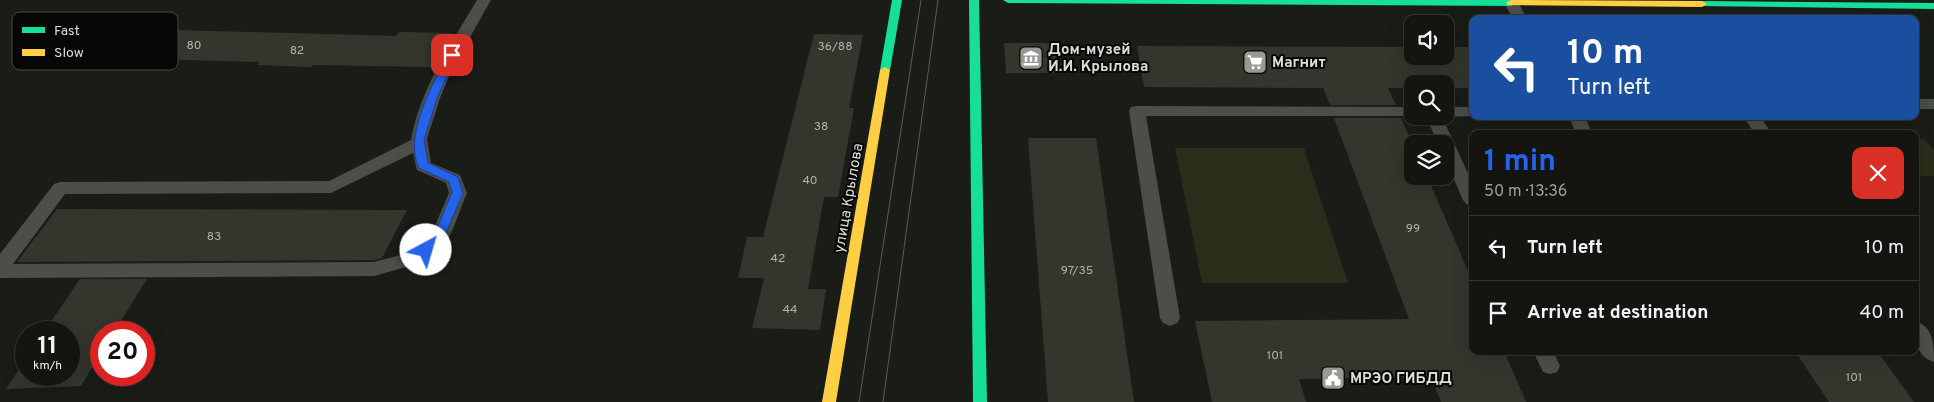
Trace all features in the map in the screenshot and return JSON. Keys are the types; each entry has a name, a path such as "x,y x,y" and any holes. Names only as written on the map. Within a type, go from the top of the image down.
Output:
{"street":[{"name":"улица Крылова","path":"829,402 897,0"},
{"path":"974,0 980,402"},
{"path":"1008,0 1462,1 1933,7"}],"lane":[{"path":"0,269 46,272 374,268 402,261 426,250 438,239 458,193 454,179 423,166 419,140 432,98 444,69 484,0"},
{"path":"1511,2 1518,15"},
{"path":"1919,104 1934,104"},
{"path":"1170,318 1137,111 1404,112"},
{"path":"1454,112 1469,112"},
{"path":"1438,125 1469,193"},
{"path":"0,269 60,188 331,187 420,144"},
{"path":"1919,334 1934,354"}],"green space":[{"path":"1919,139 1924,139 1934,150 1934,176 1919,176"},
{"path":"1175,148 1304,148 1348,283 1202,283"}],"building":[{"path":"178,30 396,36 399,32 452,33 432,67 257,65 260,62 178,60"},
{"path":"814,34 863,35 849,108 854,108 838,197 824,197 808,289 826,289 820,330 752,328 764,278 738,278 747,237 763,237"},
{"name":"Дом-музей И.И. Крылова","path":"1004,43 1055,43 1058,73 1006,73"},
{"path":"1137,46 1404,47 1404,65 1454,65 1454,47 1469,47 1469,88 1454,88 1454,75 1404,75 1404,88 1388,88 1396,105 1330,105 1323,88 1144,87"},
{"path":"1334,118 1401,118 1409,135 1404,135 1404,185 1431,185 1469,273 1469,355 1506,355 1526,402 1441,402 1431,377 1299,379 1306,402 1212,402 1195,321 1409,319"},
{"path":"1028,138 1096,138 1134,402 1048,402"},
{"path":"57,209 407,210 382,258 374,260 17,262"},
{"path":"80,279 147,279 121,321 90,321 90,371 81,386 6,389 15,376 15,386 80,386 80,321 51,321"},
{"path":"1798,355 1880,355 1914,402 1829,402"}],"tram line":[{"path":"859,402 921,0"},
{"path":"883,402 938,0"}],"traffic: fast":[{"path":"885,70 897,0"},
{"path":"974,0 980,402"},
{"path":"1008,0 1511,3"},
{"path":"1702,4 1934,6"}],"traffic: slow":[{"path":"1511,3 1702,4"},
{"path":"829,402 885,70"}],"place":[{"name":"Дом-музей И.И. Крылова","path":"1031,58"},
{"name":"Магнит","path":"1255,62"},
{"name":"МРЭО ГИБДД","path":"1333,378"}],"route":[{"path":"426,250 438,239 458,193 454,179 423,166 419,140 432,98 452,55"}]}
